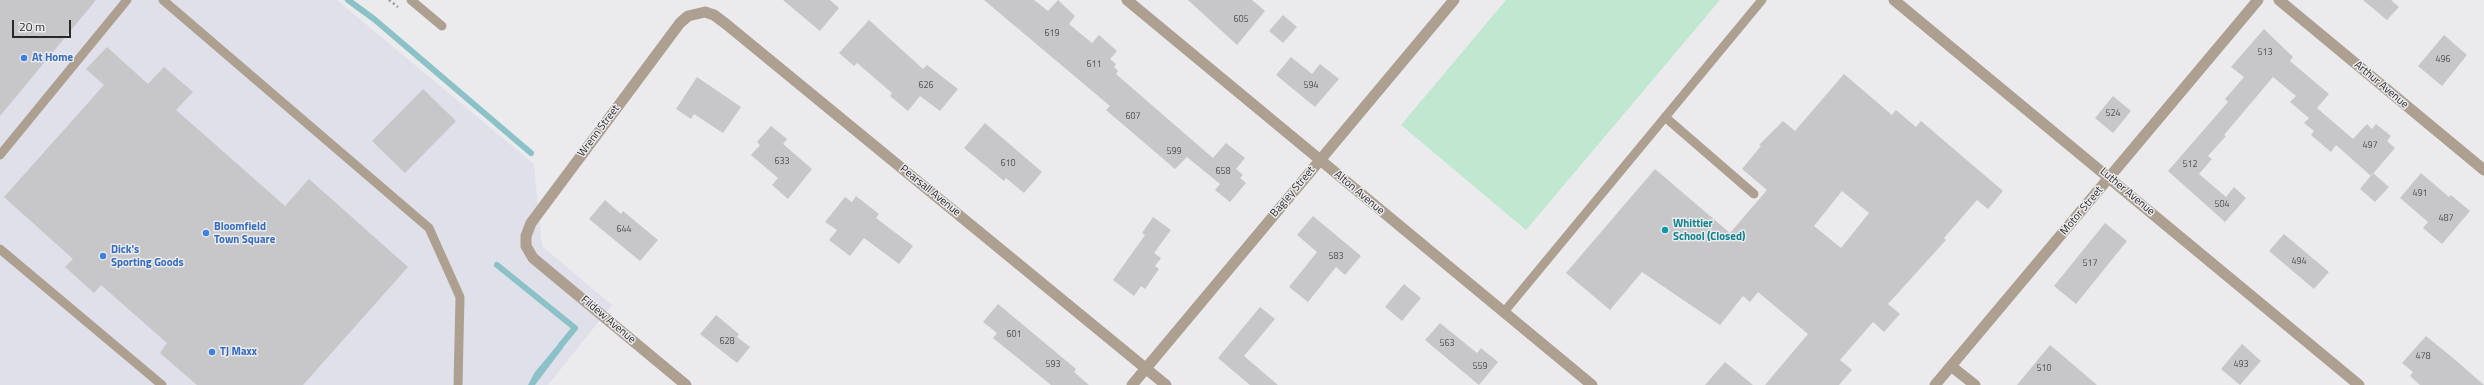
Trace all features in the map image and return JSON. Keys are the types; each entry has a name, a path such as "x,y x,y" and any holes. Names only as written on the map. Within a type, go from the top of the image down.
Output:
{"street":[{"name":"Alton Avenue","path":"1127,0 1592,385"},
{"name":"Bagley Street","path":"1132,385 1454,0"},
{"name":"Luther Avenue","path":"1894,0 2359,385"},
{"name":"Motor Street","path":"1935,385 2258,0"},
{"name":"Arthur Avenue","path":"2279,0 2484,170"},
{"name":"Pearsall Avenue","path":"688,16 705,12 718,18 1166,385"},
{"name":"Wrenn Street","path":"530,254 526,236 531,223 680,23 688,16"},
{"name":"Fildew Avenue","path":"530,254 686,385"},
{"path":"1951,366 1975,385"}],"lane":[{"path":"0,155 127,0"},
{"path":"163,0 429,228 460,297 458,385"},
{"path":"411,0 442,26"},
{"path":"1504,312 1762,0"},
{"path":"1665,117 1754,194"},
{"path":"0,249 162,385"}],"shaded area":[{"name":"Bloomfield Town Square","path":"0,0 337,0 534,164 542,246 612,305 548,385 0,385"}],"green space":[{"path":"1506,0 1720,0 1526,230 1401,125"}],"water":[{"path":"560,342 563,348 535,385 528,385 535,372"}],"building":[{"name":"At Home","path":"0,0 96,0 0,116"},
{"path":"783,0 830,0 839,8 820,31"},
{"path":"984,0 1034,0 1048,11 1058,0 1075,16 1069,24 1092,43 1099,35 1117,51 1110,59 1116,64 1114,67 1118,71 1116,74 1213,158 1226,143 1245,158 1236,169 1243,175 1240,178 1246,183 1230,202 1215,190 1220,184 1187,157 1175,169 1106,110 1110,106"},
{"path":"1188,0 1252,0 1265,11 1237,45"},
{"path":"2363,0 2391,0 2399,7 2387,20"},
{"path":"1283,15 1297,27 1283,43 1269,31"},
{"path":"869,20 923,69 927,65 958,89 940,111 920,96 908,111 890,96 892,93 857,63 854,66 839,53"},
{"path":"2264,29 2293,57 2290,61 2329,94 2317,108 2353,139 2367,124 2372,129 2376,124 2391,136 2387,141 2395,148 2371,176 2336,145 2331,152 2311,135 2314,131 2304,123 2309,118 2290,102 2296,96 2273,77 2224,135 2226,136 2208,156 2212,159 2199,174 2226,197 2234,187 2246,198 2225,222 2168,171 2228,102 2225,99 2244,77 2231,67"},
{"path":"2444,35 2467,55 2442,86 2418,66"},
{"name":"Bloomfield Town Square","path":"107,47 148,84 164,67 193,92 176,110 285,206 309,179 408,267 303,385 197,385 160,353 167,343 101,285 94,293 65,267 73,259 4,197 104,85 86,69"},
{"path":"1291,57 1312,74 1320,64 1339,79 1315,107 1276,75"},
{"name":"Whittier School (Closed)","path":"1844,74 1892,115 1896,110 1916,127 1921,121 2003,191 1988,209 1977,200 1944,238 1946,240 1888,304 1900,314 1884,332 1873,322 1840,360 1852,370 1839,385 1765,385 1808,334 1758,292 1750,302 1743,296 1720,325 1642,272 1610,310 1566,273 1655,169 1730,233 1767,190 1742,169 1761,146 1759,145 1783,121 1795,131","holes":["1842,191 1869,213 1841,248 1814,226"]},
{"path":"697,77 741,107 723,133 694,114 691,119 676,109"},
{"path":"423,89 456,121 405,173 372,141"},
{"path":"2113,96 2131,111 2113,133 2095,118"},
{"path":"985,123 1042,172 1024,193 1006,178 1004,181 964,148"},
{"path":"771,126 787,139 783,144 812,169 788,199 772,185 778,178 751,155 760,145 757,142"},
{"path":"2373,173 2389,187 2375,202 2360,189"},
{"path":"2421,173 2449,197 2451,195 2470,211 2442,244 2423,228 2428,222 2400,198"},
{"path":"856,196 879,214 876,218 913,246 899,264 864,238 850,256 829,240 837,230 825,222 845,197 852,202"},
{"path":"605,200 621,214 623,211 658,240 640,261 589,219"},
{"path":"1313,216 1361,256 1345,275 1336,267 1308,302 1289,287 1317,252 1297,235"},
{"path":"1153,217 1171,230 1154,253 1161,258 1155,266 1159,269 1145,289 1141,286 1134,296 1113,280 1145,235 1142,233"},
{"path":"2105,223 2127,241 2076,304 2054,286"},
{"path":"2284,234 2329,272 2314,289 2269,251"},
{"path":"1404,284 1421,298 1402,321 1385,307"},
{"path":"998,304 1076,369 1074,372 1089,385 1051,385 993,338 997,333 983,322"},
{"path":"1260,307 1275,319 1244,356 1278,385 1250,385 1218,358"},
{"path":"716,315 739,334 737,337 750,347 737,363 700,334"},
{"path":"1440,323 1477,353 1481,348 1498,362 1479,385 1425,340"},
{"path":"2426,336 2484,385 2420,385 2410,376 2413,372 2402,363"},
{"path":"2242,344 2261,361 2240,385 2221,369"},
{"path":"2050,345 2062,355 2097,385 2017,385"},
{"path":"1725,362 1753,385 1705,385"}],"waterway":[{"path":"348,0 374,19 531,153"},
{"path":"497,265 575,328 561,345"}],"place":[{"name":"At Home","path":"24,58"},
{"name":"Whittier School (Closed)","path":"1665,230"},
{"name":"Bloomfield Town Square","path":"206,233"},
{"name":"Dick's Sporting Goods","path":"103,256"},
{"name":"TJ Maxx","path":"212,352"}]}
